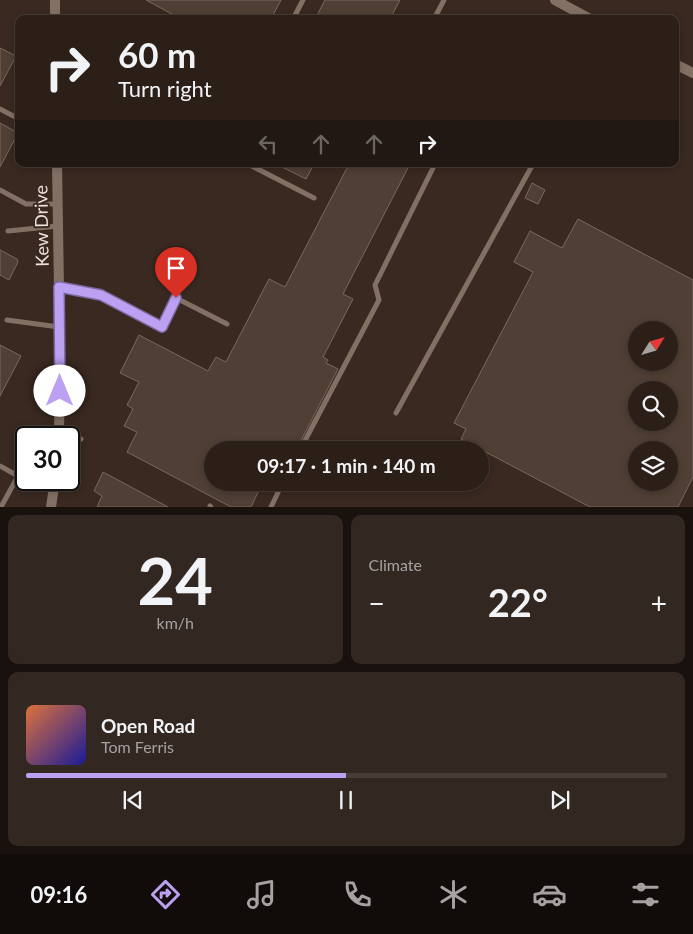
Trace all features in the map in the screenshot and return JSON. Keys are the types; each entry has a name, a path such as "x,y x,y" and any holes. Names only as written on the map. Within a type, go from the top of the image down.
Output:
{"street":[{"path":"55,0 55,15"},
{"path":"554,0 582,15"},
{"path":"679,66 693,73"},
{"name":"Kew Drive","path":"57,167 60,327 59,426"},
{"path":"51,506 54,491"}],"lane":[{"path":"295,15 303,0"},
{"path":"436,15 444,0"},
{"path":"0,110 15,117"},
{"path":"254,167 314,198"},
{"path":"305,441 379,300 375,285 434,167"},
{"path":"396,413 531,167"},
{"path":"0,190 26,204 58,204"},
{"path":"8,231 58,226"},
{"path":"59,287 101,295 162,327 176,298 227,324"},
{"path":"7,320 60,327"},
{"path":"0,466 15,474"},
{"path":"1,506 15,481"},
{"path":"270,506 278,491"}],"building":[{"path":"146,0 281,0 273,15 174,15"},
{"path":"325,0 400,0 392,15 317,15"},
{"path":"0,48 15,56 15,58 0,86"},
{"path":"0,123 15,131 15,139 0,167"},
{"path":"282,167 312,167 306,179"},
{"path":"347,167 408,167 343,294 353,299 323,357 328,360 326,363 338,369 301,441 204,441 204,491 259,491 251,507 231,507 127,452 137,432 124,426 133,409 127,405 139,382 120,373 139,335 208,371 216,357 226,362 269,279 285,287"},
{"path":"532,183 545,190 538,204 525,198"},
{"path":"578,219 693,280 693,477 678,507 590,507 489,454 489,441 465,441 461,439 466,429 454,423 533,272 514,262 530,231 562,248"},
{"path":"0,250 17,259 18,262 9,280 0,275"},
{"path":"0,345 21,356 0,396"},
{"path":"103,472 168,507 97,507 102,496 94,491"}],"route":[{"path":"60,391 59,287 101,295 162,327 176,298"}]}
